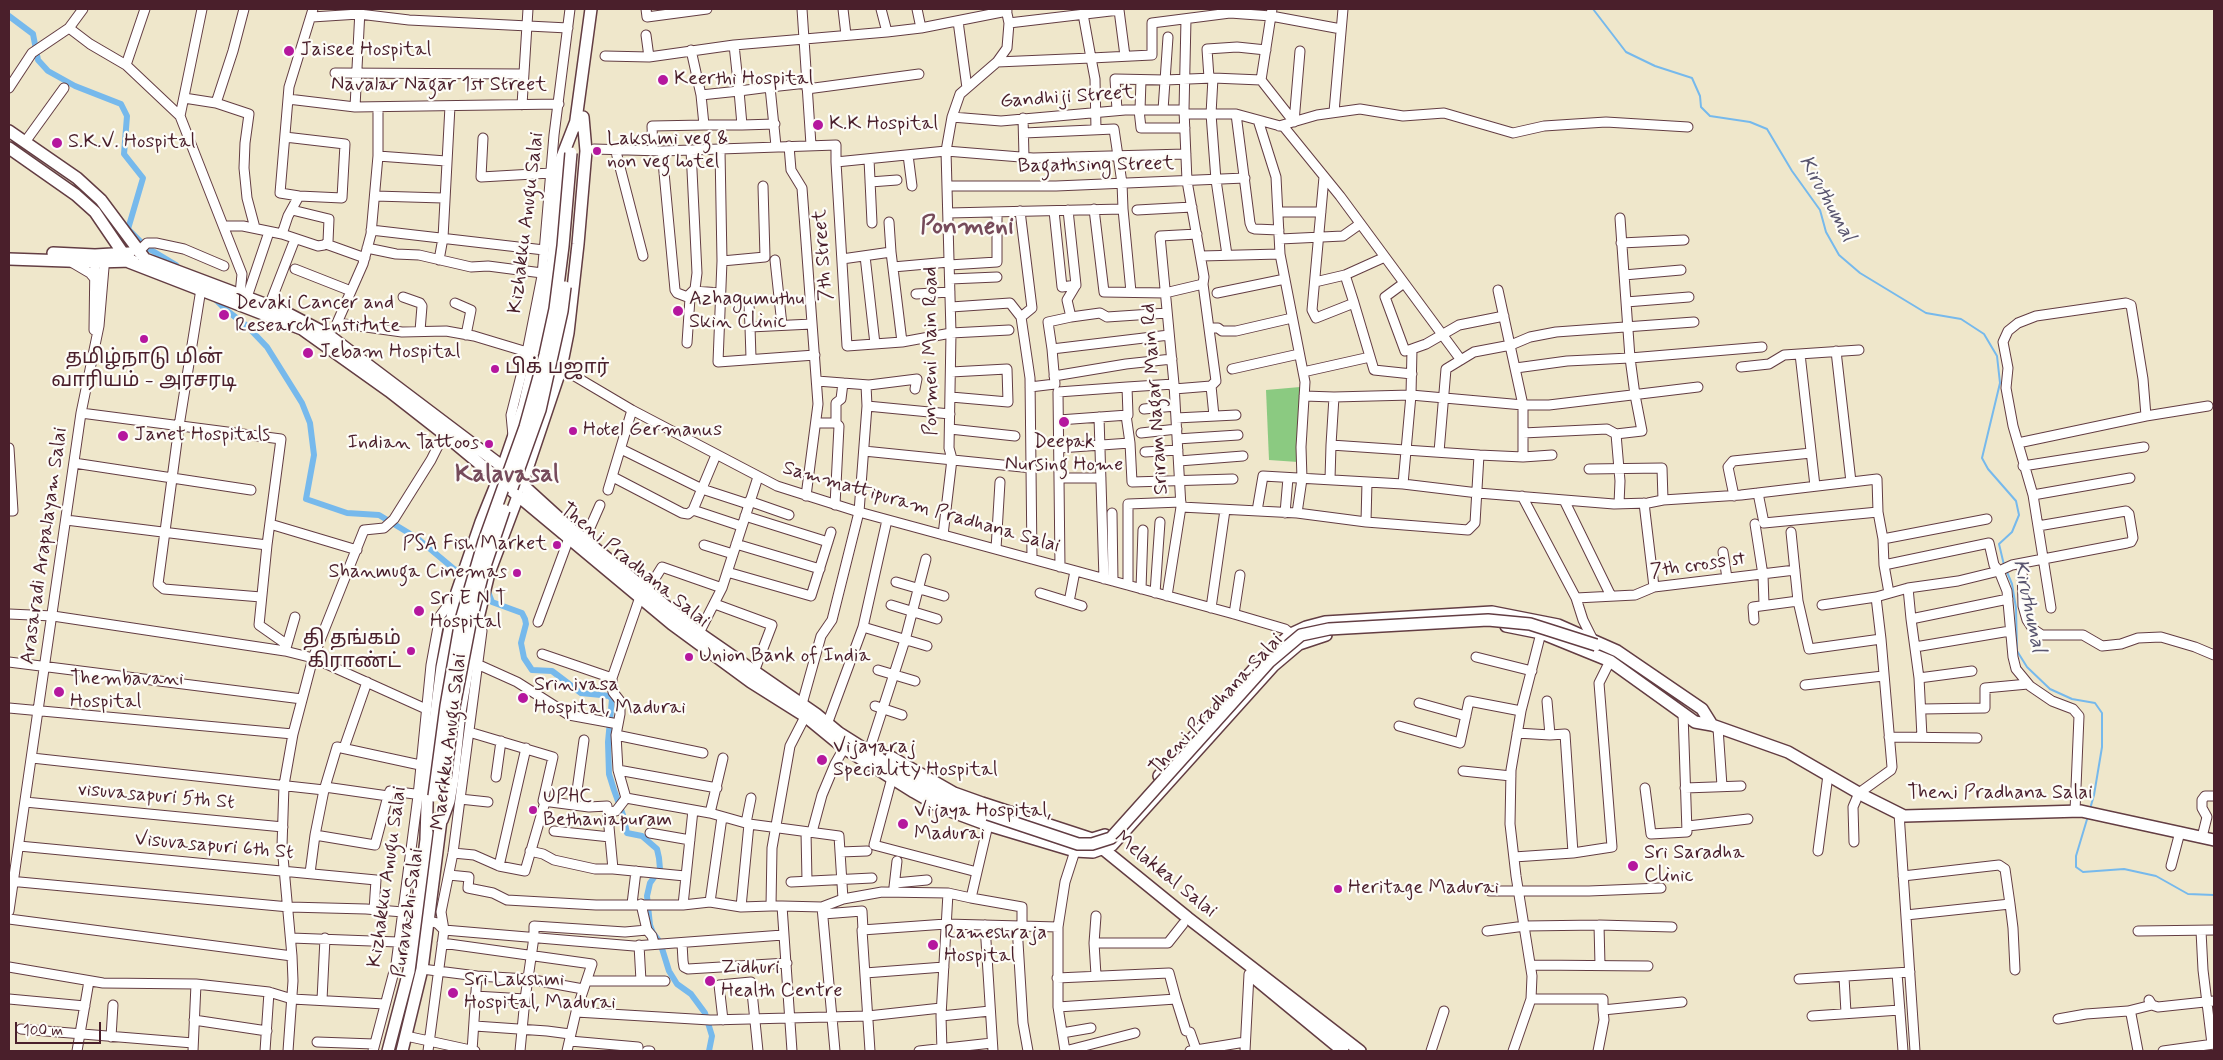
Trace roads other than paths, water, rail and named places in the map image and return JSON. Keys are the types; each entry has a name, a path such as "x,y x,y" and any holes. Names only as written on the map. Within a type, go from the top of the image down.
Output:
{"main road":[{"path":"426,795 446,706 461,620 484,541 536,393 549,336 563,246 592,9"},
{"path":"503,467 524,406 535,358 553,260 560,162 579,119 599,9"},
{"path":"442,820 449,802 453,778 465,678 489,573 518,496 516,483 540,431 560,368 568,332 586,151 579,119"},
{"path":"9,131 93,192 102,200 125,231 143,250 109,260 72,262 9,259"},
{"path":"9,148 95,212 113,237 114,245 109,260"},
{"path":"30,163 38,151"},
{"name":"Puravazhi Salai","path":"402,1051 422,969 442,820 444,778 460,674 479,587 508,498 540,410 562,311 570,246 574,153"},
{"path":"83,202 93,192"},
{"name":"Theni Pradhana Salai","path":"143,250 210,289 302,330 382,386 444,434 530,507 643,594 808,712 934,793 988,820"},
{"path":"9,252 109,260"},
{"name":"Theni Pradhana Salai","path":"109,260 210,289 243,295 327,334 503,467 516,483 536,496 585,540 672,624 743,676 808,712 829,719 954,792 1092,839 1108,834 1263,659 1291,634 1306,627 1325,622 1492,612 1558,625 1595,643"},
{"path":"536,496 528,478 541,441 540,431"},
{"path":"489,456 500,455 511,445"},
{"path":"426,795 442,667 459,588 495,477 516,483"},
{"path":"509,517 524,507 530,507"},
{"path":"988,820 1078,844 1092,844 1111,838 1269,662 1301,635 1328,629 1488,620 1530,624 1595,643 1715,726"},
{"name":"Theni Pradhana Salai","path":"808,712 844,748 942,808 988,820 1075,851 1097,851 1112,844 1121,835 1273,666 1299,644 1319,636 1349,632 1500,625 1542,633 1610,661 1695,722 1715,726 1788,752 1859,793 1904,816 2096,812 2214,840"},
{"path":"1563,641 1571,630"},
{"path":"1291,634 1299,644"},
{"name":"Puravazhi Salai","path":"388,1051 409,972 426,839 426,795"},
{"name":"Melakkal Salai","path":"1092,839 1097,851 1183,924 1346,1049 1360,1051"},
{"name":"Melakkal Salai","path":"1097,851 1346,1049"}],"street":[{"path":"9,88 36,50 69,28 83,9"},
{"path":"126,65 145,9"},
{"path":"180,116 202,9"},
{"path":"216,103 244,9"},
{"path":"522,105 528,9"},
{"name":"Kizhakku Anugu Salai","path":"511,445 511,415 527,352 542,273 554,135 570,9"},
{"path":"646,9 647,17 707,9"},
{"path":"802,9 811,145"},
{"path":"843,9 846,35"},
{"path":"881,9 887,32"},
{"path":"917,9 921,28"},
{"path":"1334,112 1343,9"},
{"path":"605,56 649,57 734,45 887,32 921,28 1006,10"},
{"name":"Ponmeni Main Road","path":"943,535 952,459 949,448 951,307 946,151 952,117 960,94 997,62 1007,48 1009,23 1006,10"},
{"path":"1009,23 1119,10 1125,56"},
{"path":"355,108 360,11"},
{"path":"285,137 345,144 342,198 280,193 289,88 313,13 360,11 409,20 568,28"},
{"path":"997,62 1152,55 1152,23 1230,13 1272,12 1341,29"},
{"path":"1272,12 1261,80 1294,122"},
{"path":"1082,14 1095,79 1096,130"},
{"path":"1060,567 1058,392 1127,387 1211,386 1216,381 1203,284 1204,276 1187,181 1185,128 1186,19"},
{"path":"958,21 967,88"},
{"path":"69,28 90,44 126,65 180,116 242,274 243,295"},
{"path":"646,35 649,57"},
{"path":"1163,110 1168,38"},
{"path":"734,45 742,125"},
{"path":"1228,256 1216,180 1211,114 1211,78 1207,49 1237,47 1266,50"},
{"path":"691,50 702,95 704,124"},
{"path":"1294,122 1300,51"},
{"path":"335,72 524,74"},
{"path":"702,95 770,86 807,86 888,77 900,78 918,74"},
{"path":"1117,110 1115,79 1185,80 1211,78 1261,80"},
{"path":"1141,80 1139,110 1141,128 1185,128"},
{"path":"770,86 776,146"},
{"path":"25,142 64,88"},
{"path":"184,98 216,103 250,114 245,142 244,168 247,198 256,228"},
{"name":"Navalar Nagar 1st Street","path":"288,99 355,108 559,104"},
{"path":"439,260 443,238 443,198 450,106"},
{"path":"327,334 337,323 368,248 378,156 378,107"},
{"path":"1279,126 1334,112 1360,108 1403,116 1444,114 1513,133 1544,126 1606,122 1688,127"},
{"name":"Gandhiji Street","path":"952,117 1001,121 1117,110 1163,110 1236,114 1279,126"},
{"path":"1236,114 1252,228 1280,234 1318,237 1343,236 1360,224"},
{"path":"1023,118 1024,157"},
{"path":"1258,120 1275,171 1279,212 1280,254 1303,372 1302,479 1298,513"},
{"path":"720,293 681,295 675,290 657,150 652,126 775,124"},
{"path":"1279,126 1284,127 1324,177 1461,360"},
{"path":"1024,133 1114,129 1122,184 1131,292"},
{"path":"484,138 481,177 551,173"},
{"path":"594,149 720,150 776,146 836,145 836,162 946,151 1024,157 1186,154"},
{"path":"789,146 791,170 802,188 818,404 806,496"},
{"path":"616,148 643,256"},
{"path":"687,343 691,294 697,272 691,150"},
{"path":"720,150 722,261 718,362 751,358 815,355"},
{"path":"908,155 912,186"},
{"path":"378,156 446,161"},
{"path":"869,159 872,223"},
{"name":"7th Street","path":"836,162 847,346 875,344"},
{"path":"1324,177 1312,310 1316,318 1354,303"},
{"name":"Bagathsing Street","path":"947,186 1056,186 1245,178"},
{"path":"870,182 897,180"},
{"path":"722,261 765,257 763,186"},
{"path":"282,234 299,196"},
{"path":"375,196 443,198"},
{"path":"1137,210 1192,207"},
{"path":"1094,209 1104,292 1165,292 1203,284"},
{"path":"948,213 1123,209"},
{"path":"292,210 329,219 326,244"},
{"path":"1068,210 1076,285 1067,300 1071,317"},
{"path":"1020,211 1032,308 1021,317"},
{"path":"1054,211 1062,287 1076,285"},
{"path":"893,267 997,262 998,212"},
{"path":"1279,212 1321,212"},
{"path":"1523,433 1608,429 1616,434 1642,431 1634,395 1630,358 1620,218"},
{"path":"889,222 902,342"},
{"path":"224,226 256,228 318,246 326,244 365,258"},
{"path":"371,230 544,250"},
{"path":"243,295 269,232"},
{"name":"Sriram Nagar Main Rd","path":"1167,596 1181,504 1172,359 1160,236 1197,234"},
{"path":"269,306 295,239"},
{"path":"1621,243 1684,240"},
{"path":"143,250 156,243 184,249 224,266"},
{"path":"368,248 471,267 488,266 542,273"},
{"path":"842,259 891,252"},
{"path":"1201,256 1280,254"},
{"path":"865,256 875,344 902,342 951,333 1010,330"},
{"path":"1315,282 1345,274 1385,257"},
{"name":"Arasaradi Arapalayam Salai","path":"96,335 93,324 95,279 109,260"},
{"name":"Arasaradi Arapalayam Salai","path":"9,911 11,881 19,846 46,666 81,413 109,260"},
{"path":"775,260 782,325"},
{"path":"72,262 90,273 95,279"},
{"path":"295,269 351,291"},
{"path":"1624,275 1681,270"},
{"path":"1345,274 1374,370 1412,374"},
{"path":"950,279 997,277"},
{"path":"1217,293 1285,279"},
{"path":"1404,283 1386,297 1405,351 1412,350 1459,325 1504,316"},
{"path":"210,289 179,426 174,477 158,584 164,589 261,597"},
{"path":"1498,290 1523,405 1523,457"},
{"path":"916,294 950,292"},
{"path":"403,297 422,306 420,331"},
{"path":"1626,302 1689,297"},
{"path":"455,303 471,310 466,335"},
{"path":"951,307 1010,303 1021,317 1030,387 1032,559"},
{"path":"2051,608 2033,495 2023,466 2006,388 2008,368 2003,342 2008,331 2018,323 2036,316 2126,303 2131,305 2143,379 2146,416"},
{"path":"749,305 751,358"},
{"path":"1030,387 1055,384 1048,322 1100,313 1108,317 1167,312"},
{"path":"1209,328 1218,328 1222,331 1236,330 1292,318"},
{"path":"1439,452 1446,369 1474,352 1511,345 1530,337 1556,332 1694,322"},
{"path":"337,323 368,328 446,331 508,345 527,352"},
{"path":"750,326 812,324"},
{"path":"1052,349 1169,335"},
{"path":"1516,368 1567,361 1630,358 1762,347"},
{"path":"1403,484 1411,395 1412,350"},
{"path":"1741,367 1769,364 1784,355 1859,350"},
{"path":"1836,351 1851,482"},
{"path":"1232,369 1299,354"},
{"path":"1800,354 1815,486"},
{"path":"1303,372 1370,357"},
{"path":"1054,376 1126,364 1172,359"},
{"name":"Sammattipuram Pradhana Salai","path":"560,368 632,410 777,486 859,512 1234,614 1285,629 1291,634"},
{"path":"951,372 1007,369 1008,402 951,397"},
{"path":"816,381 866,385 917,379 916,389"},
{"path":"836,505 839,426 836,423 836,403 842,399 843,383"},
{"path":"771,906 772,848 790,746 808,712 821,636 832,620 859,512 867,406 866,385"},
{"path":"1211,386 1214,416"},
{"path":"1127,387 1128,414 1126,415 1132,482 1180,479 1233,479"},
{"path":"1304,396 1411,395 1523,405 1549,405 1698,388"},
{"path":"1330,479 1334,397"},
{"path":"867,406 950,414"},
{"path":"1144,409 1175,406"},
{"path":"2018,443 2146,416 2208,406"},
{"path":"608,490 632,410"},
{"path":"81,413 281,439 266,545 259,625 286,647"},
{"path":"1059,420 1126,415"},
{"path":"1176,418 1236,415"},
{"path":"1099,417 1101,478 1109,580"},
{"path":"816,423 836,423"},
{"path":"950,429 1015,436"},
{"path":"1141,432 1238,435"},
{"path":"288,1051 292,999 292,956 283,826 284,785 293,734 313,658 364,530 384,528 392,522 431,460 444,434"},
{"path":"1616,434 1619,504"},
{"path":"1059,448 1130,443"},
{"path":"1331,445 1523,457 1552,455"},
{"path":"2023,466 2144,447"},
{"path":"9,448 13,511 9,511"},
{"path":"621,449 702,489 789,515"},
{"path":"1144,452 1178,450"},
{"path":"864,451 1032,468"},
{"path":"1734,496 1728,467 1733,461 1811,453"},
{"path":"612,477 682,513 688,514 693,510 716,454"},
{"path":"1128,585 1128,504 1181,504 1224,510 1298,513 1366,522 1468,530 1472,529 1475,523 1479,455"},
{"path":"1179,461 1243,456"},
{"path":"74,463 251,490"},
{"path":"1589,469 1662,468 1663,500"},
{"path":"1257,511 1262,476 1403,484 1478,493 1619,504 1734,496 1876,479 1884,565 1889,593"},
{"path":"700,633 716,604 722,588 748,502 758,477"},
{"path":"1059,478 1101,478"},
{"path":"1285,513 1288,478"},
{"path":"2033,495 2130,478"},
{"path":"996,549 1000,482"},
{"path":"1366,522 1367,482"},
{"path":"1758,493 1764,523 1878,512"},
{"path":"1522,496 1576,598 1583,620 1595,643"},
{"path":"1564,500 1611,596"},
{"path":"1644,503 1654,587"},
{"path":"585,540 600,505"},
{"path":"693,510 742,526"},
{"path":"1211,608 1224,510"},
{"path":"1822,605 1876,597 1908,588 1958,581 2001,570 2012,565 2043,561 2131,542 2133,538 2129,514 2126,511 2038,526"},
{"path":"1109,580 1112,513"},
{"path":"745,516 828,542"},
{"path":"1883,539 1987,519"},
{"path":"66,520 266,545"},
{"path":"829,719 863,627 888,520"},
{"path":"1155,593 1160,522"},
{"path":"270,524 357,550"},
{"path":"1755,524 1763,575 1764,604"},
{"path":"1141,589 1143,530"},
{"path":"727,572 811,596 831,532"},
{"path":"1791,532 1798,601 1809,649 1881,639"},
{"path":"538,622 569,538"},
{"path":"1884,565 1986,543 1991,546 1994,565 2001,570 2008,600 2012,657 2016,669 2028,684 2052,701 2073,709 2079,716 2078,811"},
{"path":"736,544 820,570"},
{"path":"704,545 733,554"},
{"path":"1724,552 1726,578"},
{"path":"871,745 879,707 894,674 905,640 926,559"},
{"path":"2022,564 2023,606 2027,620 2033,629 2042,635 2084,635 2102,646 2121,644 2138,638 2161,638 2195,646 2214,655"},
{"path":"625,800 618,770 615,723 620,714 620,701 613,692 612,678 643,594 662,567 722,588"},
{"name":"7th cross st","path":"1576,598 1635,596 1654,587 1795,570"},
{"path":"1069,602 1075,571"},
{"path":"1234,614 1240,575"},
{"path":"896,582 944,596"},
{"name":"Kizhakku Anugu Salai","path":"374,1048 396,964 403,912 426,795 420,765 426,709 440,616 459,588"},
{"path":"1908,588 1922,709 1922,737"},
{"path":"1040,593 1082,606"},
{"path":"1854,842 1853,807 1859,793 1891,770 1890,737 1876,597"},
{"path":"1911,619 2008,600"},
{"path":"1754,620 1753,606 1798,601"},
{"path":"716,604 772,625 754,672"},
{"path":"891,605 937,619"},
{"path":"9,614 53,616 286,647 426,709"},
{"name":"Maerkku Anugu Salai","path":"428,1047 444,930 441,912 453,852 482,631 479,615"},
{"path":"286,647 295,617"},
{"path":"1571,630 1583,620"},
{"path":"863,627 928,646"},
{"path":"1915,647 2010,631"},
{"path":"1513,1051 1531,999 1532,976 1518,890 1510,824 1511,776 1521,711 1542,633"},
{"path":"542,654 612,678"},
{"path":"1476,658 1532,671"},
{"path":"1514,857 1612,848 1599,683 1610,661"},
{"path":"9,662 302,699"},
{"path":"478,664 517,682 569,715 615,723"},
{"path":"878,670 915,681"},
{"path":"1919,678 1972,671"},
{"path":"1805,684 1883,676"},
{"path":"344,748 367,682"},
{"path":"1922,709 1985,708 1985,688 2028,684"},
{"path":"1399,726 1460,743 1469,701 1521,711"},
{"path":"1547,701 1550,735"},
{"path":"1419,703 1466,716"},
{"path":"879,707 902,714"},
{"path":"9,708 293,734"},
{"path":"1645,788 1650,834 1687,832 1683,713"},
{"path":"1715,726 1722,786"},
{"path":"469,732 553,757 543,801 546,802"},
{"path":"1517,733 1565,734 1573,853"},
{"path":"616,735 703,753"},
{"path":"1890,737 1977,738"},
{"path":"575,805 584,740"},
{"path":"496,777 501,741"},
{"path":"310,873 315,835 337,747 420,765"},
{"path":"499,866 526,748"},
{"path":"807,881 809,832 822,795 844,748"},
{"path":"32,758 388,796"},
{"path":"710,813 724,758"},
{"path":"618,770 716,788"},
{"path":"1463,771 1511,776"},
{"path":"1818,851 1828,774"},
{"path":"892,778 874,845 977,872"},
{"path":"1685,788 1741,786"},
{"path":"315,835 375,845 390,791 426,795"},
{"path":"2202,837 2207,817 2202,808 2202,800 2205,796 2214,796"},
{"path":"741,907 751,798"},
{"path":"460,799 488,802"},
{"path":"625,800 710,813 748,824 839,836 843,899"},
{"path":"613,869 610,838 612,812 625,800"},
{"name":"visuvasapuri 5th St","path":"25,802 283,826"},
{"path":"546,802 607,806 612,812"},
{"path":"453,852 474,855 499,866 525,871 546,802"},
{"path":"683,905 693,810"},
{"path":"1899,813 1915,1051"},
{"path":"710,902 722,817"},
{"path":"1688,826 1748,819"},
{"path":"971,898 988,820"},
{"path":"554,831 610,838"},
{"path":"2171,866 2180,832"},
{"path":"650,833 690,840"},
{"name":"Visuvasapuri 6th St","path":"19,846 376,880 374,910"},
{"path":"530,851 543,854 554,860 595,869 685,876"},
{"path":"840,852 867,851"},
{"path":"1075,851 1065,882 1058,928 1058,1007 1065,1051 1135,1033"},
{"path":"894,888 897,861"},
{"path":"1903,876 1999,865 2005,870 2014,928 2015,970"},
{"path":"636,871 647,930 658,943"},
{"path":"449,875 469,877 468,888 493,893 507,900 596,906 683,905 710,902 741,907 782,906 862,911 870,1051"},
{"path":"792,882 872,878"},
{"path":"822,910 843,899 882,892 927,880"},
{"path":"11,881 289,907 403,912"},
{"path":"894,888 948,893 1022,907 1019,926 1022,1023 1028,1051"},
{"path":"1490,890 1589,891 1661,888"},
{"path":"942,1050 941,1012 948,893"},
{"path":"1906,915 2010,904"},
{"path":"782,906 792,1051"},
{"path":"822,910 835,1051"},
{"path":"1096,916 1094,943 1096,975"},
{"path":"9,919 292,956"},
{"path":"428,921 437,922 444,930 610,945 638,945 783,934"},
{"path":"863,930 946,924 1058,928"},
{"path":"1094,943 1168,943 1183,924"},
{"path":"919,1051 992,1047 985,925"},
{"path":"1599,925 1600,965"},
{"path":"1487,931 1525,926 1599,925 1672,927"},
{"path":"520,1051 534,926 625,932 647,930"},
{"path":"2138,931 2214,930"},
{"path":"2162,1051 2213,1044 2210,1001 2201,931"},
{"path":"291,938 398,942"},
{"path":"322,1000 325,938"},
{"path":"682,942 684,967 688,969 787,963"},
{"path":"442,943 592,964 576,1012 567,1051"},
{"path":"638,945 641,981"},
{"path":"1530,965 1648,966"},
{"path":"865,973 944,966"},
{"path":"9,967 103,983 196,984 269,992 292,999 385,1004"},
{"path":"422,969 477,976 585,985 665,981"},
{"path":"1799,979 1910,972"},
{"path":"1057,978 1169,973 1186,1030 1190,1032 1193,1050 1245,1047 1249,974"},
{"path":"1897,973 1903,1051"},
{"path":"406,1036 428,1047 474,1051 477,976"},
{"path":"1844,977 1846,1013"},
{"path":"77,1051 89,981"},
{"path":"723,1020 719,985 751,982 758,1051"},
{"path":"22,1029 193,1047 196,984"},
{"path":"265,1051 269,992"},
{"path":"475,996 525,999"},
{"path":"9,999 85,1006"},
{"path":"1058,1007 1176,999"},
{"path":"1531,999 1603,999 1604,1020 1598,1051"},
{"path":"2058,1019 2086,1014 2128,1011 2151,1002 2158,1007 2210,1001"},
{"path":"1603,1010 1682,1002"},
{"path":"110,1037 113,1005"},
{"path":"1812,1016 1900,1010"},
{"path":"576,1012 723,1020 990,1011"},
{"path":"1431,1051 1444,1011"},
{"path":"2128,1011 2131,1014 2138,1051"},
{"path":"194,1020 267,1030"},
{"path":"475,1026 522,1028 570,1038 638,1047 638,1051"},
{"path":"1062,1033 1092,1028"},
{"path":"317,1042 374,1048"}],"waterway":[{"name":"Kiruthumal","path":"1593,9 1626,52 1655,66 1692,78 1700,96 1701,107 1710,116 1750,122 1767,129 1792,171 1820,210 1826,232 1839,255 1860,273 1926,313 1961,319 1984,334 1997,356 2000,383 1982,458 1988,469 2016,501 2019,515 2012,532 1999,544 2004,565"},
{"path":"9,16 33,34 38,60 48,71 75,86 121,104 127,116 124,154 143,178 128,229 146,247 176,265"},
{"path":"215,299 247,326 267,347 302,403 310,423 314,455 306,499 347,513 379,515 417,538 454,569 466,574"},
{"name":"Kiruthumal","path":"2007,572 2012,584 2016,608 2017,651 2027,667 2050,689 2072,699 2095,703 2102,713 2102,747 2090,809"},
{"path":"487,589 492,602 522,613 526,624 521,643 524,658 532,670 552,671 581,693 609,696 612,699 608,742 609,774 627,833 642,836 657,849 659,858 660,869 650,883 647,896 650,925 660,942 669,971 677,984 691,994 705,1013 712,1036 709,1051"},
{"name":"Kiruthumal","path":"2088,816 2076,856 2076,867 2083,872 2124,869 2156,876 2188,894 2214,895"}],"place":[{"name":"Jaisee Hospital","path":"289,51"},
{"name":"Keerthi Hospital","path":"663,80"},
{"name":"K.K Hospital","path":"818,125"},
{"name":"S.K.V. Hospital","path":"57,143"},
{"name":"Lakshmi veg & non veg hotel","path":"597,151"},
{"name":"Azhagumuthu Skin Clinic","path":"678,311"},
{"name":"Devaki Cancer and Research Institute","path":"224,315"},
{"name":"தமிழ்நாடு மின் வாரியம் - அரசரடி","path":"144,339"},
{"name":"Jebam Hospital","path":"308,353"},
{"name":"பிக் பஜார்","path":"495,369"},
{"name":"Deepak Nursing Home","path":"1064,422"},
{"name":"Hotel Germanus","path":"573,431"},
{"name":"Janet Hospitals","path":"123,436"},
{"name":"Indian Tattoos","path":"489,444"},
{"name":"PSA Fish Market","path":"557,545"},
{"name":"Shanmuga Cinemas","path":"517,573"},
{"name":"Sri E N T Hospital","path":"419,611"},
{"name":"தி தங்கம் கிராண்ட்","path":"411,651"},
{"name":"Union Bank of India","path":"689,657"},
{"name":"Thembavani Hospital","path":"59,692"},
{"name":"Srinivasa Hospital, Madurai","path":"523,698"},
{"name":"Vijayaraj Speciality Hospital","path":"822,760"},
{"name":"UPHC Bethaniapuram","path":"533,810"},
{"name":"Vijaya Hospital, Madurai","path":"903,824"},
{"name":"Sri Saradha Clinic","path":"1633,866"},
{"name":"Heritage Madurai","path":"1338,889"},
{"name":"Rameshraja Hospital","path":"933,945"},
{"name":"Zidhuri Health Centre","path":"710,981"},
{"name":"Sri Lakshmi Hospital, Madurai","path":"453,993"}],"district":[{"name":"Ponmeni","path":"967,228"},
{"name":"Kalavasal","path":"507,476"}]}
